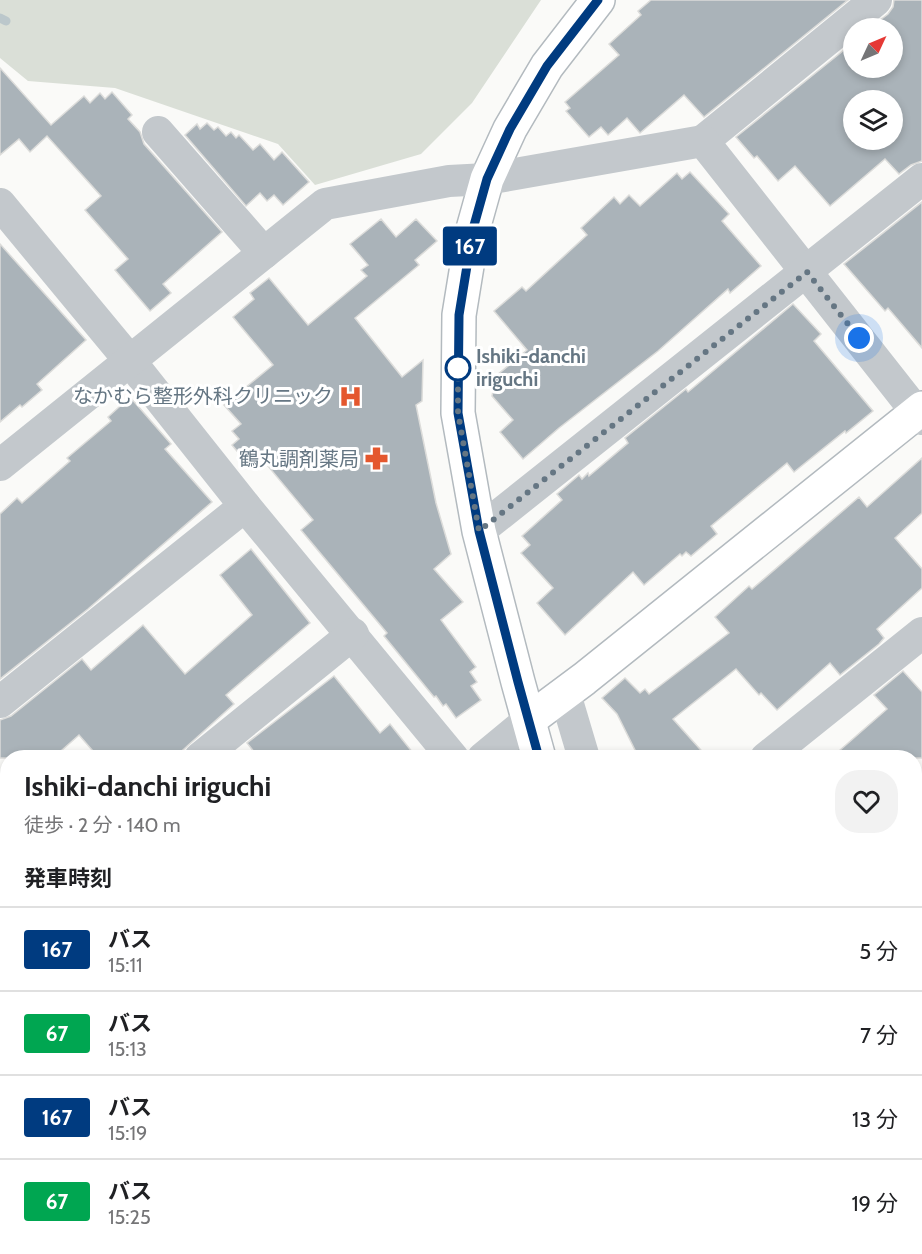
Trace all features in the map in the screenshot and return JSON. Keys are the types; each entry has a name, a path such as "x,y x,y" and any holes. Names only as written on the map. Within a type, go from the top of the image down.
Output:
{"street":[{"path":"537,750 479,531 458,413 459,315 473,229 487,179 510,129 547,66 598,0"},
{"path":"0,465 325,204 449,181 487,179 703,141 876,0"},
{"path":"158,132 264,253"},
{"path":"493,750 920,413 703,141"},
{"path":"479,531 922,179"},
{"path":"1,206 447,750"},
{"path":"0,702 245,506"},
{"path":"776,750 922,633"},
{"path":"210,750 353,634"},
{"path":"565,694 582,750"}],"shaded area":[{"path":"0,0 541,0 472,103 421,154 315,185 278,144 115,88 28,81 0,58"}],"building":[{"path":"651,0 848,0 704,117 684,95 640,133 627,118 608,135 601,127 589,137 566,111 570,108 565,102 619,55 609,44 641,15 638,11"},
{"path":"894,0 922,0 922,161 911,165 899,174 885,159 830,206 795,166 778,181 757,156 754,158 736,137 843,51 843,78 903,78 903,18 883,18 893,7"},
{"path":"0,68 51,125 84,96 90,103 100,93 105,99 112,92 132,115 128,119 140,132 144,144 222,232 163,284 171,293 150,311 115,270 128,259 85,210 101,196 47,136 30,152 19,139 0,155"},
{"path":"207,123 214,130 218,127 226,136 231,132 236,138 239,135 253,150 260,144 274,160 282,152 309,182 283,205 274,195 267,201 260,193 246,206 185,135 197,124 200,129"},
{"path":"690,172 729,214 722,221 761,266 730,293 728,289 658,351 523,459 500,432 513,420 492,396 496,376 527,350 494,311 522,287 526,291 587,235 581,228 614,197 620,204 629,195 640,206 677,173 682,179"},
{"path":"922,202 922,348 888,308 885,311 844,264"},
{"path":"381,219 396,237 416,219 437,241 415,260 419,265 355,318 402,377 423,360 422,401 416,405 436,503 451,554 434,569 463,602 441,620 476,667 470,672 477,682 471,686 481,700 456,718 446,704 443,706 436,696 434,697 384,636 387,633 301,530 313,520 263,460 252,469 232,445 239,439 232,431 241,424 224,405 273,365 233,317 254,299 250,293 269,278 308,325 367,276 361,270 368,265 350,244"},
{"path":"0,244 86,340 37,384 42,390 0,422"},
{"path":"793,304 821,334 814,341 873,411 794,472 787,463 711,526 717,534 691,556 686,552 682,556 680,554 644,585 633,572 565,635 537,603 553,588 521,553 530,545 522,536 562,500 557,494 579,475 582,479 588,473 589,476 628,443 625,438 686,389 688,392"},
{"path":"130,397 171,444 165,449 212,502 88,609 0,679 0,514 17,498 22,503 70,461 67,458 111,421 108,417"},
{"path":"922,458 922,513 895,538 922,569 922,588 877,629 884,638 879,644 840,675 830,663 777,710 761,693 759,695 736,669 673,719 701,750 635,750 617,714 602,698 625,678 640,693 645,689 649,694 729,633 715,617 749,586 752,589 859,497 867,507"},
{"path":"251,549 310,623 226,695 234,704 183,750 92,750 79,735 62,750 0,750 0,720 11,716 82,659 91,670 143,625 185,674 252,615 220,575"},
{"path":"903,671 922,692 922,750 840,750 887,709 874,695"},
{"path":"334,676 380,733 390,724 411,750 253,750 247,743"}],"waterway":[{"path":"0,18 6,21"}],"bus line":[{"name":"167","path":"537,750 479,531 458,413 459,315 473,229 487,179 510,129 547,66 598,0"}],"place":[{"name":"Ishiki-danchi iriguchi","path":"458,368"},
{"name":"なかむら整形外科クリニック","path":"351,396"},
{"name":"鶴丸調剤薬局","path":"377,459"}],"route":[{"path":"458,368 458,413 479,531 807,272 859,338"}]}
